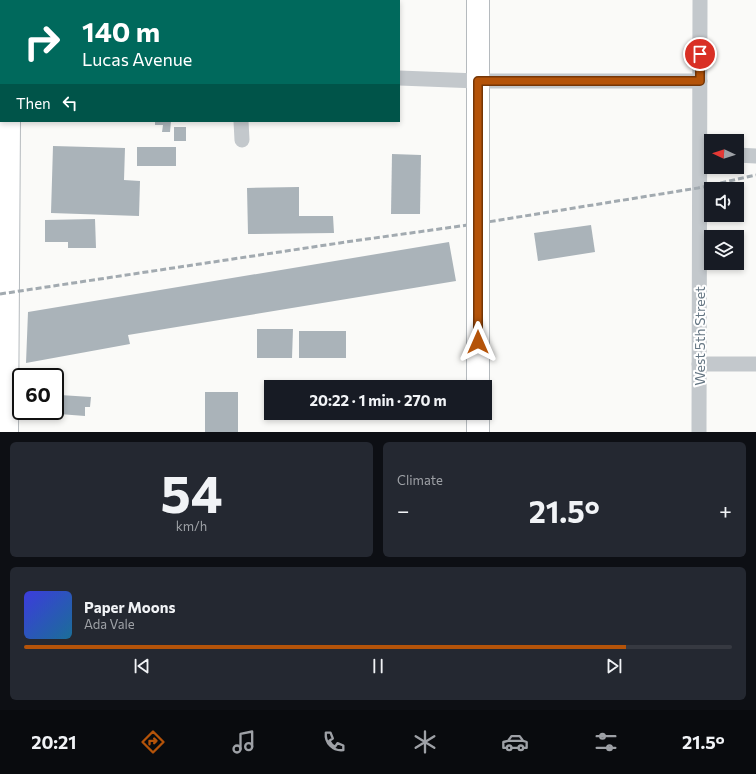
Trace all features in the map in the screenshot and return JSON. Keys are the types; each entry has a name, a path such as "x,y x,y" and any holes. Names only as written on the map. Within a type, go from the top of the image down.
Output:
{"main road":[{"path":"478,0 478,380"},
{"path":"6,126 4,320 7,432"},
{"path":"478,420 478,432"}],"street":[{"name":"West 5th Street","path":"700,0 700,81 704,136"},
{"path":"400,78 478,81 700,81"},
{"path":"241,122 242,140"},
{"path":"744,155 756,156"},
{"name":"West 5th Street","path":"699,432 699,364 704,174"},
{"path":"699,364 756,364"}],"building":[{"path":"155,122 171,122 170,132 162,132 163,125 155,125"},
{"path":"174,127 186,127 186,141 174,141"},
{"path":"53,146 125,148 124,180 140,181 139,216 51,213"},
{"path":"137,147 176,147 176,166 137,166"},
{"path":"392,154 421,155 420,214 391,214"},
{"path":"299,187 299,216 333,216 334,233 248,234 247,188"},
{"path":"95,219 96,248 68,248 68,242 45,242 45,220"},
{"path":"591,225 595,252 538,261 534,233"},
{"path":"449,242 456,281 128,335 130,344 26,363 28,312"},
{"path":"257,329 293,329 292,358 257,358"},
{"path":"299,331 346,331 346,358 299,358"},
{"path":"205,392 238,392 238,432 205,432"},
{"path":"64,395 91,397 90,407 85,407 85,416 64,414"}],"railway":[{"path":"0,294 475,224 698,188 756,175"}],"route":[{"path":"478,342 478,81 700,81 700,54"}]}
